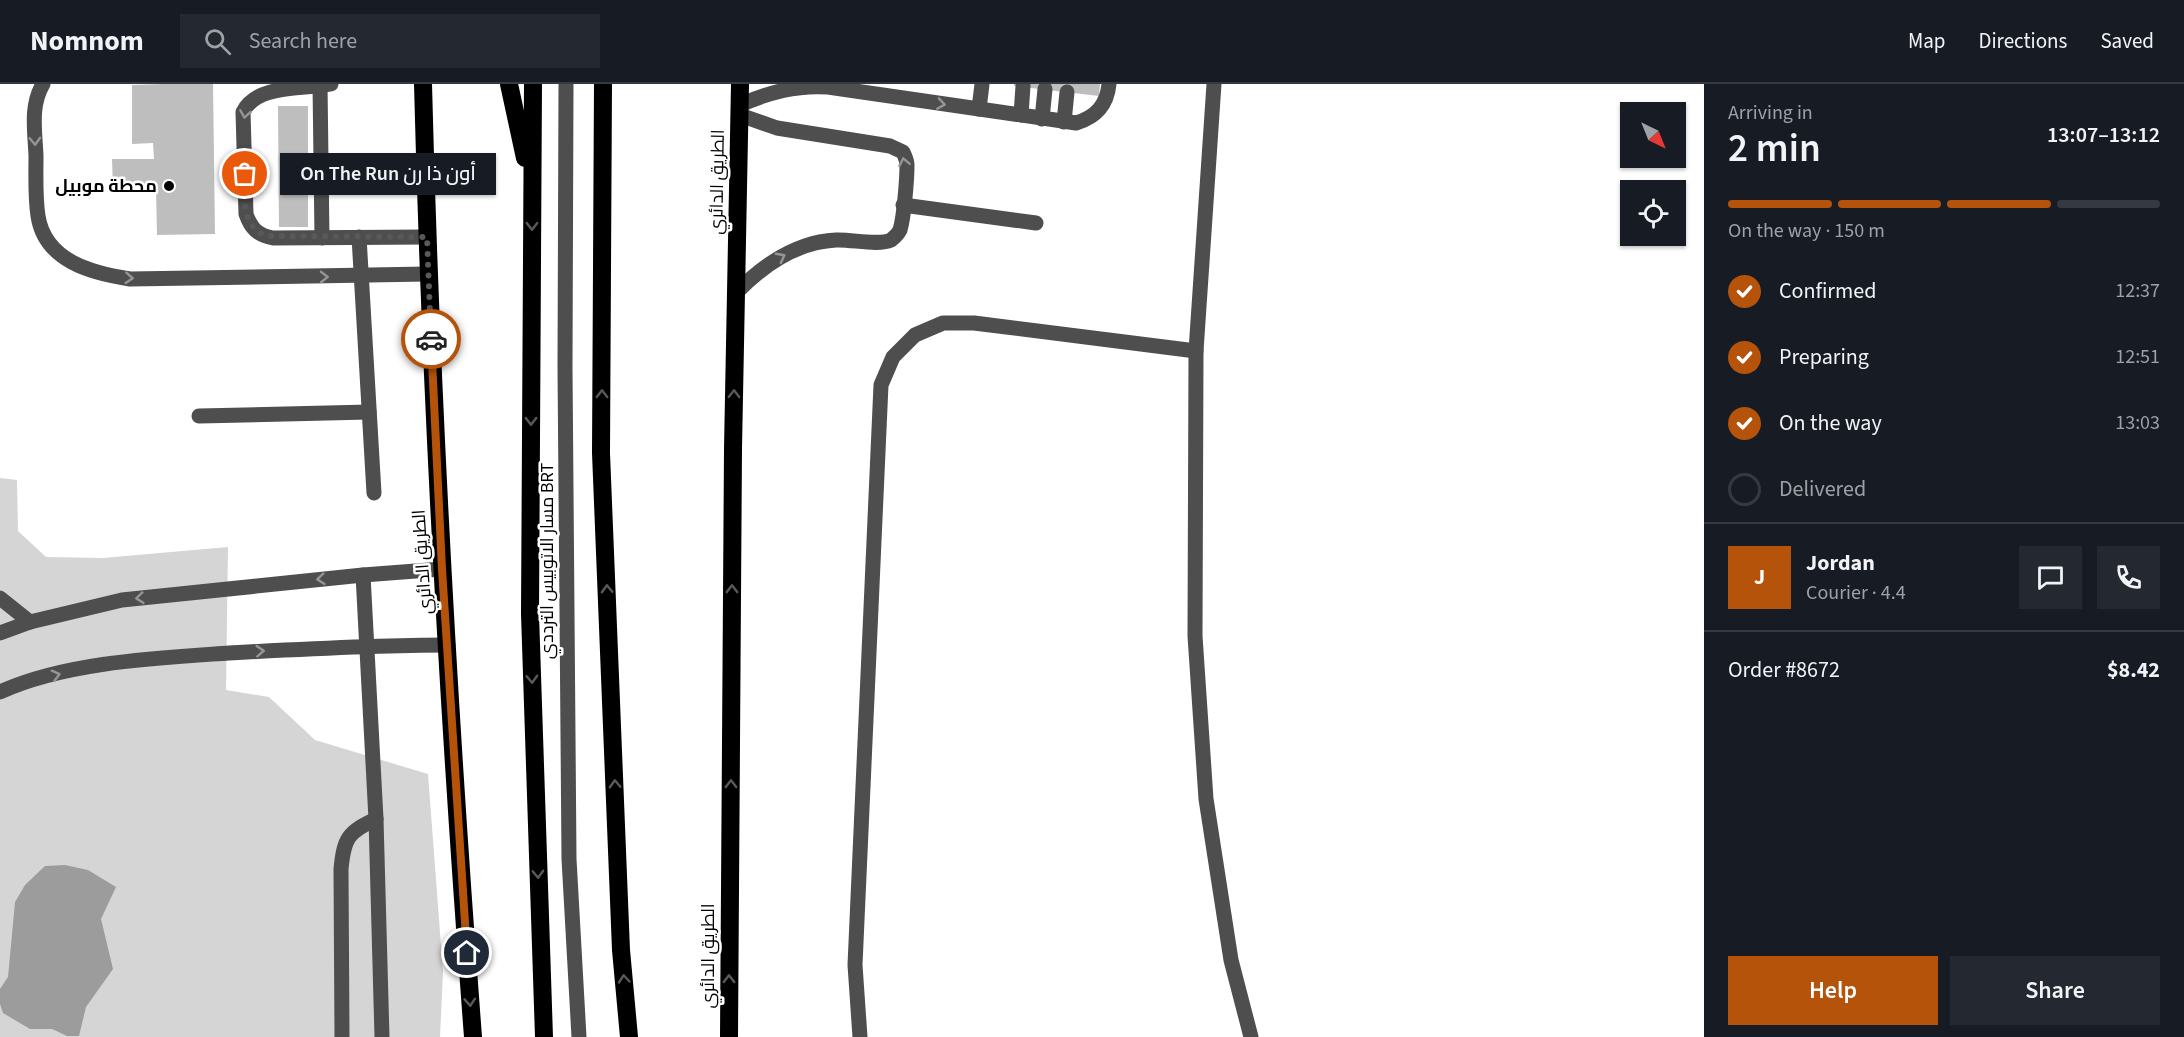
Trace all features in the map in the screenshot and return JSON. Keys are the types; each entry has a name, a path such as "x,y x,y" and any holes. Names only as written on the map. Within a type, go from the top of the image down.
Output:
{"highway":[{"name":"الطريق الدائري","path":"423,84 427,274 442,569 473,1037"},
{"path":"509,84 532,192"},
{"path":"533,84 530,614 544,1037"},
{"path":"603,84 601,453 621,950 629,1037"},
{"name":"الطريق الدائري","path":"729,1037 732,461 740,84"}],"street":[{"path":"43,84 34,110 38,217 44,235 55,250 69,262 109,276 130,279 427,274"},
{"name":"مسار الاتوبيس الترددي BRT","path":"566,84 564,367 569,859 579,1037"},
{"path":"979,109 982,84"},
{"path":"740,110 774,91 810,86 1076,123 1099,111 1108,96 1109,84"},
{"path":"1214,84 1196,351 1195,636 1206,799 1231,960 1251,1037"},
{"path":"322,238 324,85 261,91 250,99 243,112 246,214 253,229 266,236 322,238 427,237"},
{"path":"1021,116 1023,87"},
{"path":"1042,118 1045,89"},
{"path":"1064,122 1067,92"},
{"path":"736,293 770,263 812,244 835,240 884,242 889,240 898,233 901,227 907,166 906,159 897,148 777,128 740,110"},
{"path":"903,204 1036,223"},
{"path":"359,237 374,493"},
{"path":"860,1037 855,965 881,385 893,357 915,335 943,323 974,323 1196,351"},
{"path":"199,416 369,412"},
{"path":"0,633 30,622 122,600 442,569"},
{"path":"363,575 376,819 382,1037"},
{"path":"0,598 30,622"},
{"path":"0,693 59,674 110,663 368,645 448,645"},
{"path":"342,1037 341,868 343,847 356,828 376,819"}],"shaded area":[{"path":"0,478 17,480 18,531 46,557 103,558 228,547 226,690 269,697 315,740 428,774 443,972 440,1037 0,1037"},
{"path":"65,865 88,870 116,887 101,919 113,969 86,1007 79,1036 67,1036 52,1029 30,1029 3,1013 0,1004 0,989 8,977 15,902 25,885 45,866"}],"building":[{"path":"213,84 215,234 157,235 156,189 113,190 112,159 154,159 153,143 132,144 132,85"},
{"path":"1014,84 1100,84 1099,96 1014,86"},
{"path":"278,106 308,106 308,227 279,227"}],"way so far":[{"path":"245,174 248,222 253,229 266,236 273,238 427,237 431,339"}],"place":[{"name":"On The Run أون ذا رن","path":"245,174"},
{"name":"محطة موبيل","path":"169,186"}],"route":[{"path":"431,339 442,569 467,953"}]}
